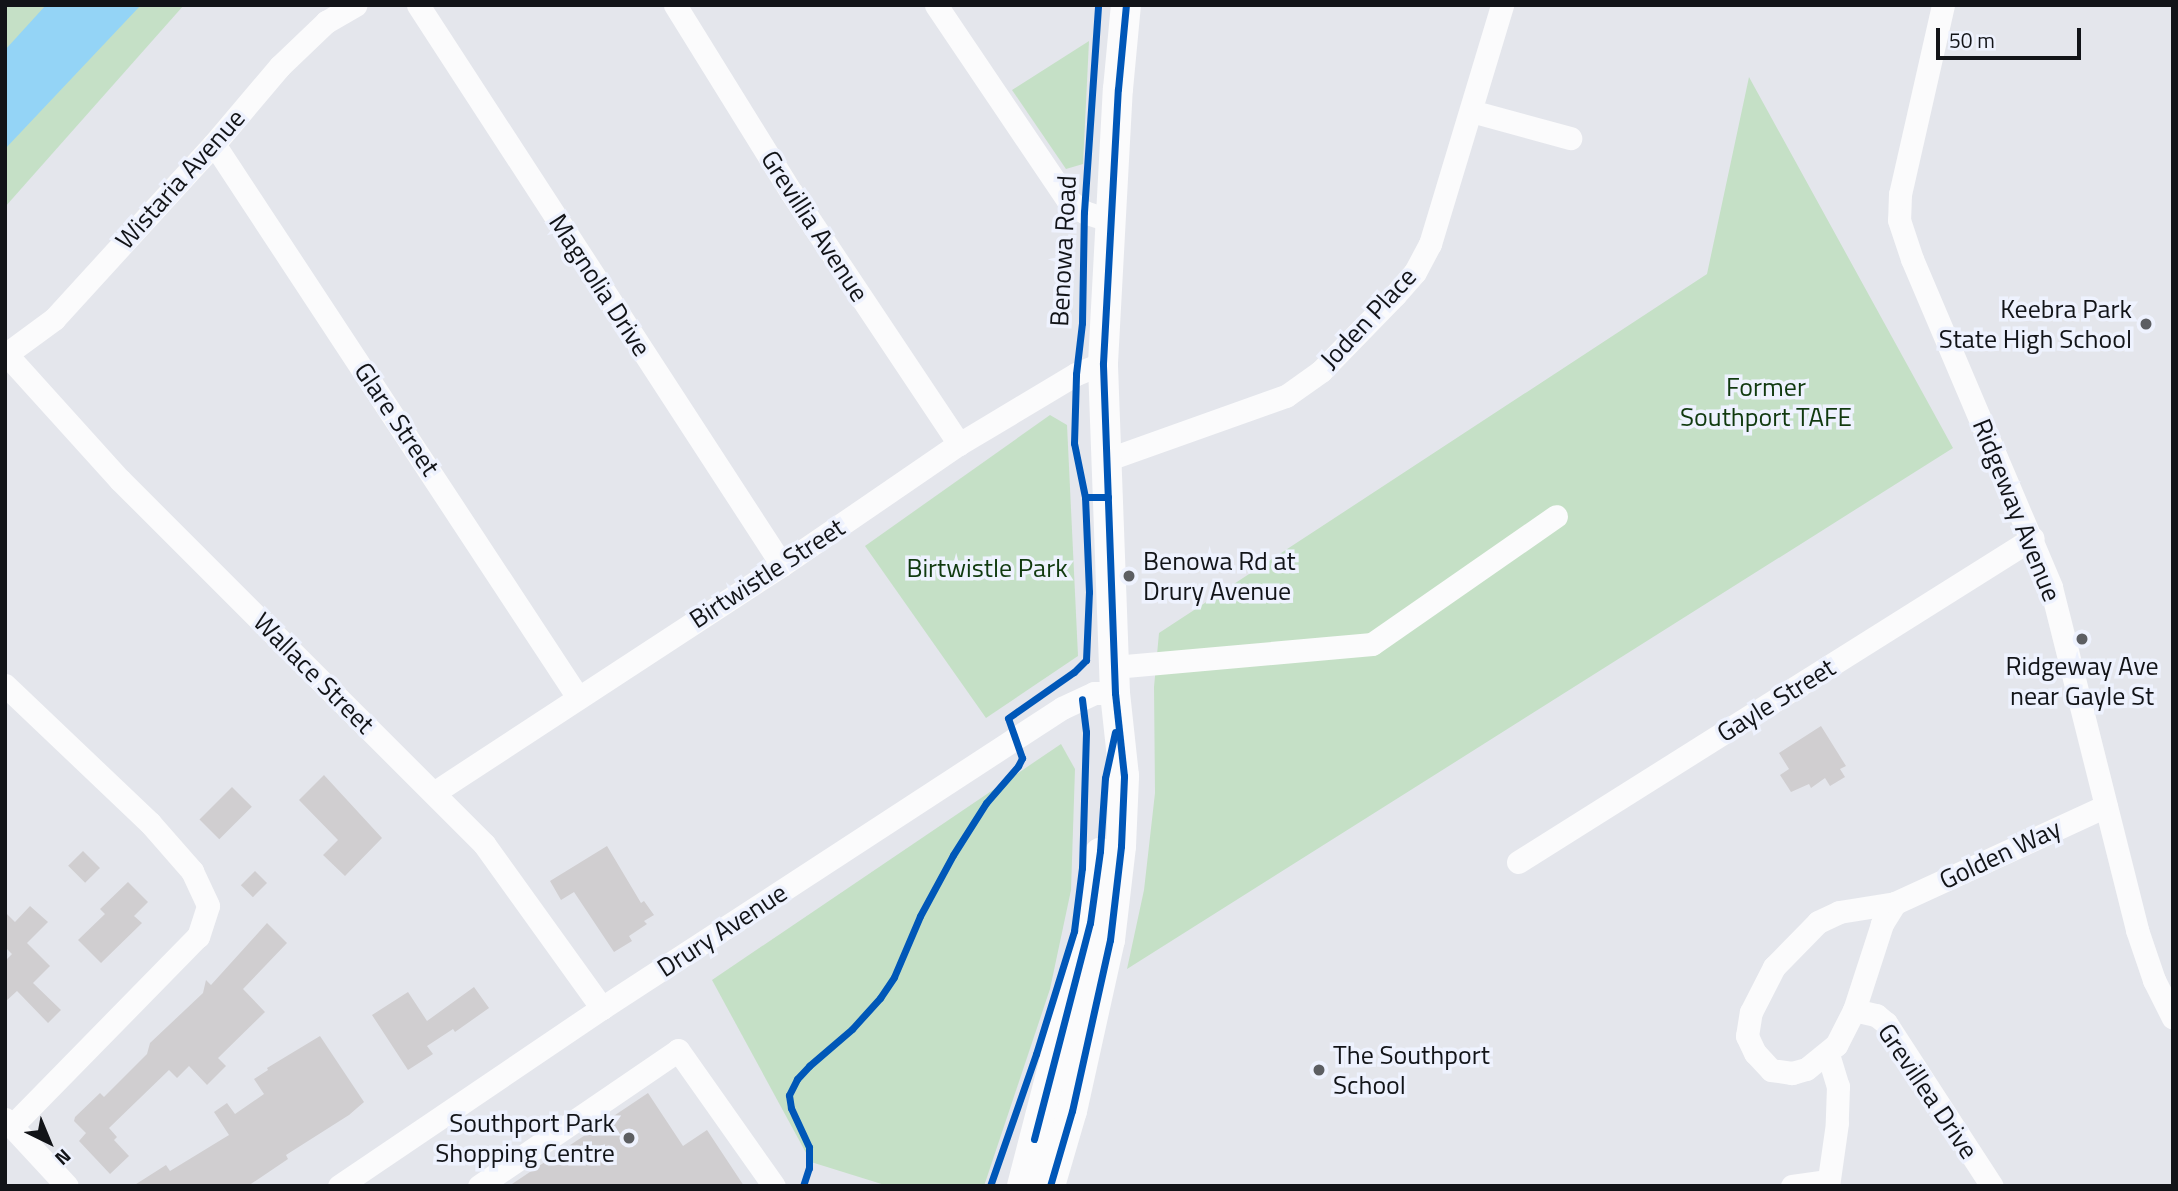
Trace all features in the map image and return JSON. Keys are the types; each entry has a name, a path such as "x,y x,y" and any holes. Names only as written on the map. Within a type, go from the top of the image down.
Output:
{"main road":[{"name":"Benowa Road","path":"1050,1186 1072,1111 1110,940 1124,776 1116,692 1103,363 1126,5"},
{"name":"Benowa Road","path":"1022,1186 1090,923 1116,692"}],"street":[{"name":"Wistaria Avenue","path":"6,354 54,319 214,144 279,66 326,22 356,5"},
{"name":"Magnolia Drive","path":"418,5 782,565"},
{"name":"Grevillia Avenue","path":"675,5 791,192 959,444"},
{"path":"936,5 1067,199 1084,212 1111,221"},
{"name":"Joden Place","path":"1106,460 1286,396 1321,371 1415,272 1430,244 1502,5"},
{"name":"Ridgeway Avenue","path":"1943,5 1900,194 1899,220 1912,259 2033,538 2051,587 2137,930 2154,979 2173,1017"},
{"path":"1471,111 1570,138"},
{"name":"Glare Street","path":"214,144 578,696"},
{"name":"Wallace Street","path":"6,354 120,480 435,792 484,844 602,1008"},
{"name":"Birtwistle Street","path":"435,792 782,565 959,444 1076,374 1103,363"},
{"name":"Drury Avenue","path":"339,1186 602,1008 1062,708 1094,693 1116,692 1372,644 1556,516"},
{"name":"Gayle Street","path":"1518,862 2033,538"},
{"path":"5,685 150,823 192,871 208,906 198,936 9,1123 67,1186"},
{"name":"Golden Way","path":"1895,904 1874,944 1854,1010 1836,1045 1806,1069 1792,1073 1771,1070 1762,1061 1747,1036 1751,1012 1774,967 1818,922 1839,912 1895,904 2106,806"},
{"name":"Grevillea Drive","path":"1854,1010 1876,1016 1886,1023 1992,1186"},
{"path":"479,1186 678,1051 774,1186"},
{"path":"1792,1186 1828,1184 1837,1124 1838,1086 1828,1054"}],"green space":[{"path":"5,5 184,5 5,207"},
{"path":"1089,41 1083,164 1066,169 1012,90"},
{"name":"Former Southport TAFE","path":"1749,77 1953,448 1127,969 1144,890 1155,793 1154,687 1159,633 1707,274"},
{"name":"Birtwistle Park","path":"1050,415 1067,425 1078,656 986,718 865,546"},
{"path":"1061,744 1075,769 1071,890 1050,989 984,1186 888,1186 811,1162 712,980"}],"water":[{"path":"46,5 141,5 5,149 5,50"}],"building":[{"path":"1821,726 1846,766 1840,769 1845,777 1830,786 1825,778 1811,788 1809,784 1791,792 1780,775 1789,769 1779,753"},
{"path":"324,775 382,838 345,876 323,855 338,840 299,800"},
{"path":"232,787 252,807 219,839 199,820"},
{"path":"607,846 641,903 644,901 654,915 644,921 647,924 629,936 632,941 614,952 574,892 561,900 550,881"},
{"path":"83,851 100,868 85,883 68,866"},
{"path":"255,871 267,883 253,897 241,885"},
{"path":"128,882 148,902 134,916 142,923 101,963 78,940 105,914 100,909"},
{"path":"30,906 48,922 27,943 50,966 33,983 61,1010 48,1023 17,991 5,1002 5,961 12,954 5,947 5,912 15,922"},
{"path":"267,923 287,943 243,989 265,1012 218,1058 226,1066 207,1085 189,1066 177,1078 169,1070 109,1128 117,1137 114,1140 129,1156 110,1174 79,1141 86,1133 74,1121 75,1117 100,1093 104,1097 147,1054 150,1043 203,993 206,980 211,985"},
{"path":"474,987 489,1008 455,1032 453,1029 427,1046 433,1054 408,1070 372,1015 408,992 427,1021"},
{"path":"320,1036 364,1102 349,1115 286,1155 288,1159 248,1186 133,1186 166,1165 170,1171 229,1135 214,1112 227,1103 235,1114 264,1094 254,1079 268,1070 267,1068"},
{"name":"Southport Park Shopping Centre","path":"648,1093 683,1146 707,1130 744,1186 509,1186"}],"cycle path":[{"path":"1085,497 1074,443 1076,374 1082,323 1084,212 1098,5"},
{"path":"1050,1186 1072,1111 1110,940 1121,846 1124,776 1115,693 1103,363 1118,89 1126,5"},
{"path":"803,1186 809,1168 809,1147 791,1108 789,1095 797,1079 809,1066 852,1029 880,998 894,977 920,916 953,855 986,803 1018,766 1022,758 1008,718 1074,672 1086,660 1089,592 1085,497 1108,497"},
{"path":"990,1186 1036,1054 1074,931 1082,868 1086,732 1082,699"},
{"path":"1034,1139 1090,923 1100,851 1105,778 1115,732"}],"place":[{"name":"Keebra Park State High School","path":"2146,324"},
{"name":"Benowa Rd at Drury Avenue","path":"1129,576"},
{"name":"Ridgeway Ave near Gayle St","path":"2082,639"},
{"name":"The Southport School","path":"1319,1070"},
{"name":"Southport Park Shopping Centre","path":"629,1138"}]}
